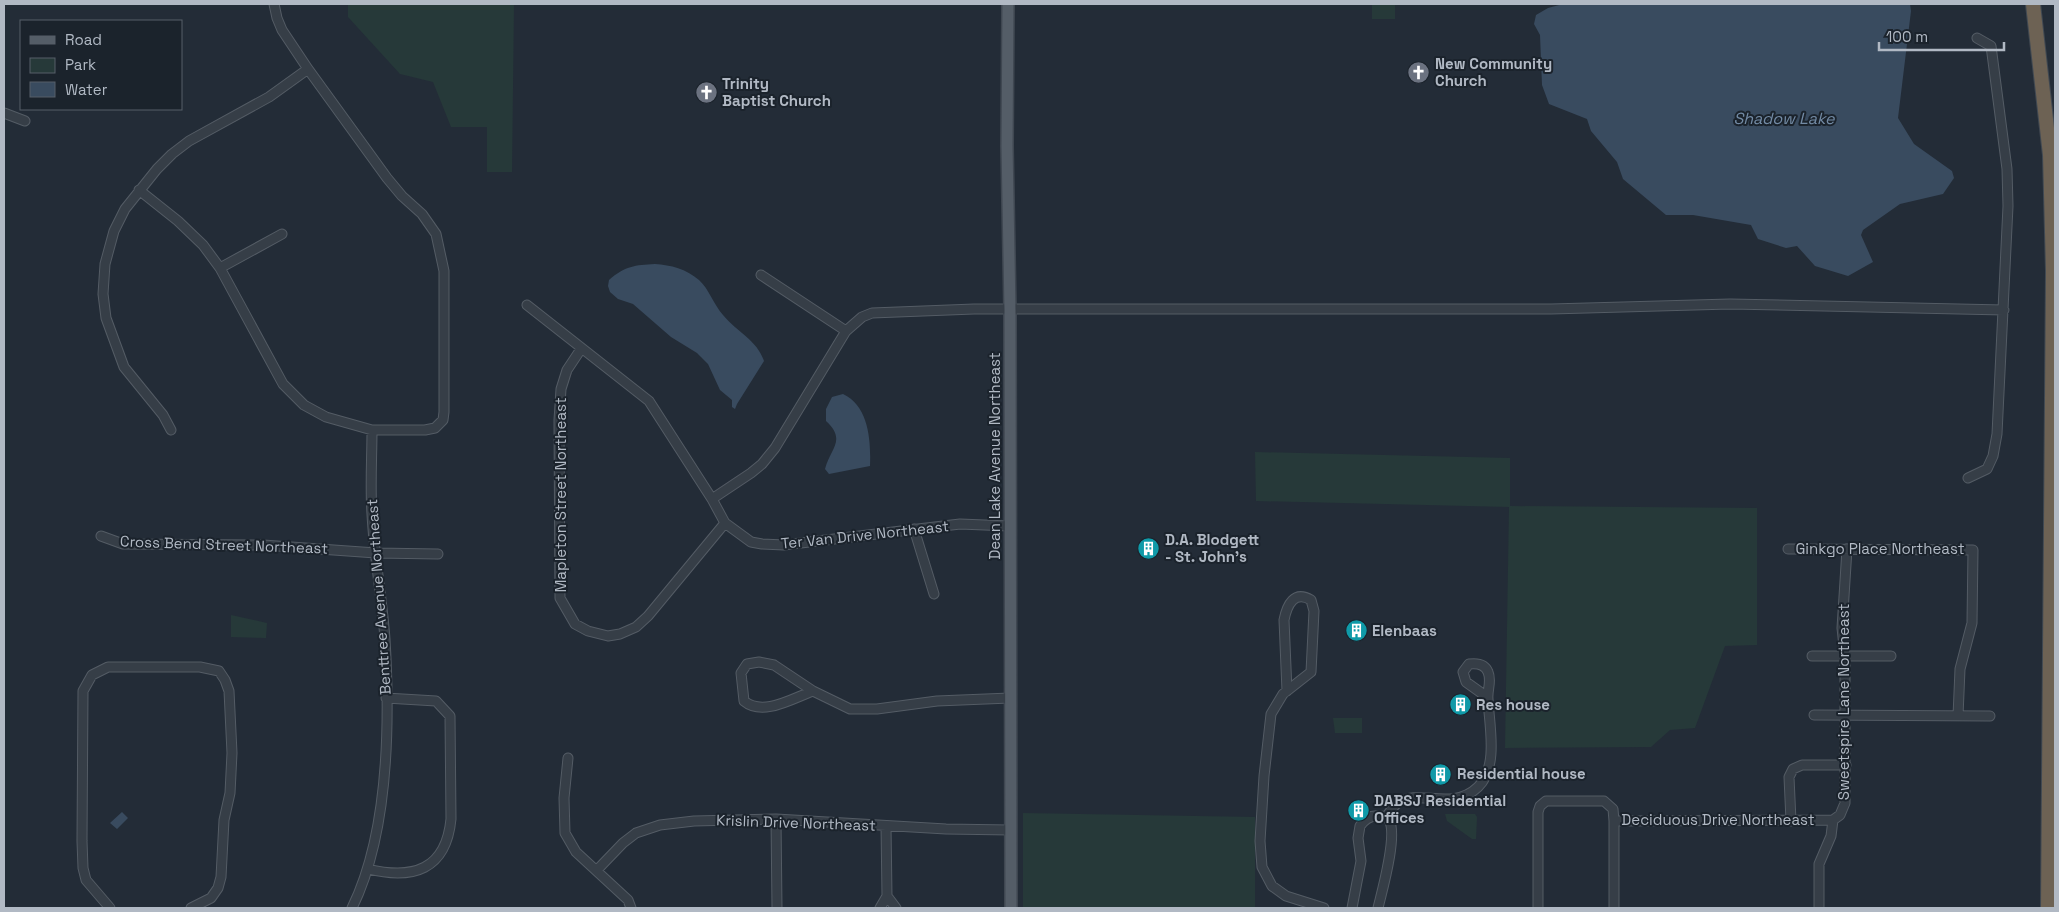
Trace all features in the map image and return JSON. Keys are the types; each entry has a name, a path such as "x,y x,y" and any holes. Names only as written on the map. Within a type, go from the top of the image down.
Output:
{"highway":[{"path":"2032,4 2050,156 2053,272 2048,908"}],"main road":[{"name":"Dean Lake Avenue Northeast","path":"1008,4 1011,908"}],"street":[{"path":"139,190 189,230 204,245 220,268 283,384 304,405 326,417 372,430 425,430 435,428 443,420 444,271 436,234 422,214 402,196 387,178 308,69 282,30 274,4"},
{"path":"1968,478 1987,469 1993,456 1997,434 2004,310 2007,169 1990,46 1977,38"},
{"path":"171,430 163,415 124,367 106,318 103,294 105,264 114,231 125,210 139,190 157,169 189,141 269,98 308,69"},
{"path":"4,113 25,121"},
{"path":"220,268 282,234"},
{"path":"761,275 846,330"},
{"path":"712,499 762,464 775,448 846,330 862,317 872,313 1010,310 1551,309 1730,304 2004,310"},
{"name":"Ter Van Drive Northeast","path":"528,305 581,349 649,401 712,499 725,523 751,542 784,545 960,524 1010,526"},
{"name":"Mapleton Street Northeast","path":"581,349 567,370 561,389 560,420 560,598 574,624 588,631 608,636 620,634 636,627 648,616 725,523"},
{"name":"Benttree Avenue Northeast","path":"352,908 368,870 382,798 386,698 385,640 372,514 372,430"},
{"path":"914,529 934,594"},
{"name":"Cross Bend Street Northeast","path":"101,536 123,544 263,545 438,554"},
{"name":"Ginkgo Place Northeast","path":"1788,549 1973,550 1972,623 1960,669 1958,716"},
{"name":"Sweetspire Lane Northeast","path":"1818,908 1819,864 1831,836 1833,820 1840,815 1845,807 1846,715 1845,656 1842,628 1847,549"},
{"path":"1287,690 1284,620 1286,609 1289,601 1298,596 1305,596 1311,600 1314,612 1312,672 1287,690 1271,714 1264,776 1260,841 1262,867 1272,886 1286,896 1324,908"},
{"path":"1812,656 1891,656"},
{"path":"813,691 768,707 758,708 750,706 744,701 741,673 747,664 759,662 774,665 813,691 850,709 937,701 1010,698"},
{"path":"110,908 86,880 83,868 83,691 92,676 108,667 200,667 219,671 225,680 229,691 232,753 230,793 224,820 221,877 218,888 211,898 192,908"},
{"path":"1386,817 1401,801 1456,799 1478,787 1487,772 1489,764 1491,731 1487,697"},
{"path":"368,870 389,875 409,873 425,868 436,860 444,849 450,834 450,716 436,701 386,698"},
{"path":"1814,715 1990,716"},
{"path":"568,758 563,806 565,834 576,852 628,900 631,908"},
{"path":"1791,821 1789,778 1793,769 1802,765 1846,765"},
{"name":"Deciduous Drive Northeast","path":"1538,908 1538,812 1541,804 1549,801 1604,801 1613,809 1614,821 1833,820"},
{"path":"1352,908 1361,861 1358,838 1360,826 1370,817 1386,817"},
{"path":"1378,908 1388,869 1391,826 1386,817"},
{"path":"776,819 777,908"},
{"name":"Krislin Drive Northeast","path":"597,870 636,834 647,829 694,821 776,819 886,826 1010,830"},
{"path":"1614,821 1614,908"},
{"path":"880,908 887,896 886,826"},
{"path":"887,896 896,908"}],"green space":[{"path":"348,4 514,5 512,172 487,172 487,127 451,127 433,82 400,74 348,17"},
{"path":"1372,4 1395,4 1395,19 1372,19"},
{"path":"1255,452 1510,458 1510,506 1757,508 1757,645 1725,646 1695,728 1670,730 1651,747 1505,748 1509,507 1256,501"},
{"path":"231,615 267,623 266,638 231,637"},
{"path":"1333,718 1362,718 1362,733 1335,733"},
{"path":"1023,813 1255,817 1255,908 1023,908"},
{"path":"1445,814 1475,814 1477,817 1476,839 1472,839 1447,821"}],"water":[{"name":"Shadow Lake","path":"1563,4 1910,4 1911,11 1898,118 1914,144 1952,171 1954,178 1943,194 1900,204 1863,230 1861,235 1873,262 1848,276 1815,266 1797,246 1786,248 1758,239 1751,225 1693,215 1666,215 1623,179 1617,162 1591,131 1587,119 1549,104 1542,85 1540,35 1534,24 1536,15 1548,8"},
{"path":"655,264 678,268 699,280 728,321 757,347 761,354 764,361 735,409 732,407 732,400 720,390 708,364 697,353 671,337 633,304 618,299 610,292 609,280 620,272 636,266"},
{"path":"843,394 858,407 867,425 870,466 829,474 825,469 836,439 832,428 826,421 826,409 832,397"},
{"path":"122,812 128,818 117,829 110,823"}],"place":[{"name":"New Community Church","path":"1419,73"},
{"name":"Trinity Baptist Church","path":"706,93"},
{"name":"D.A. Blodgett - St. John's","path":"1149,549"},
{"name":"Elenbaas","path":"1356,631"},
{"name":"Res house","path":"1460,705"},
{"name":"Residential house","path":"1441,774"},
{"name":"DABSJ Residential Offices","path":"1358,810"}]}
